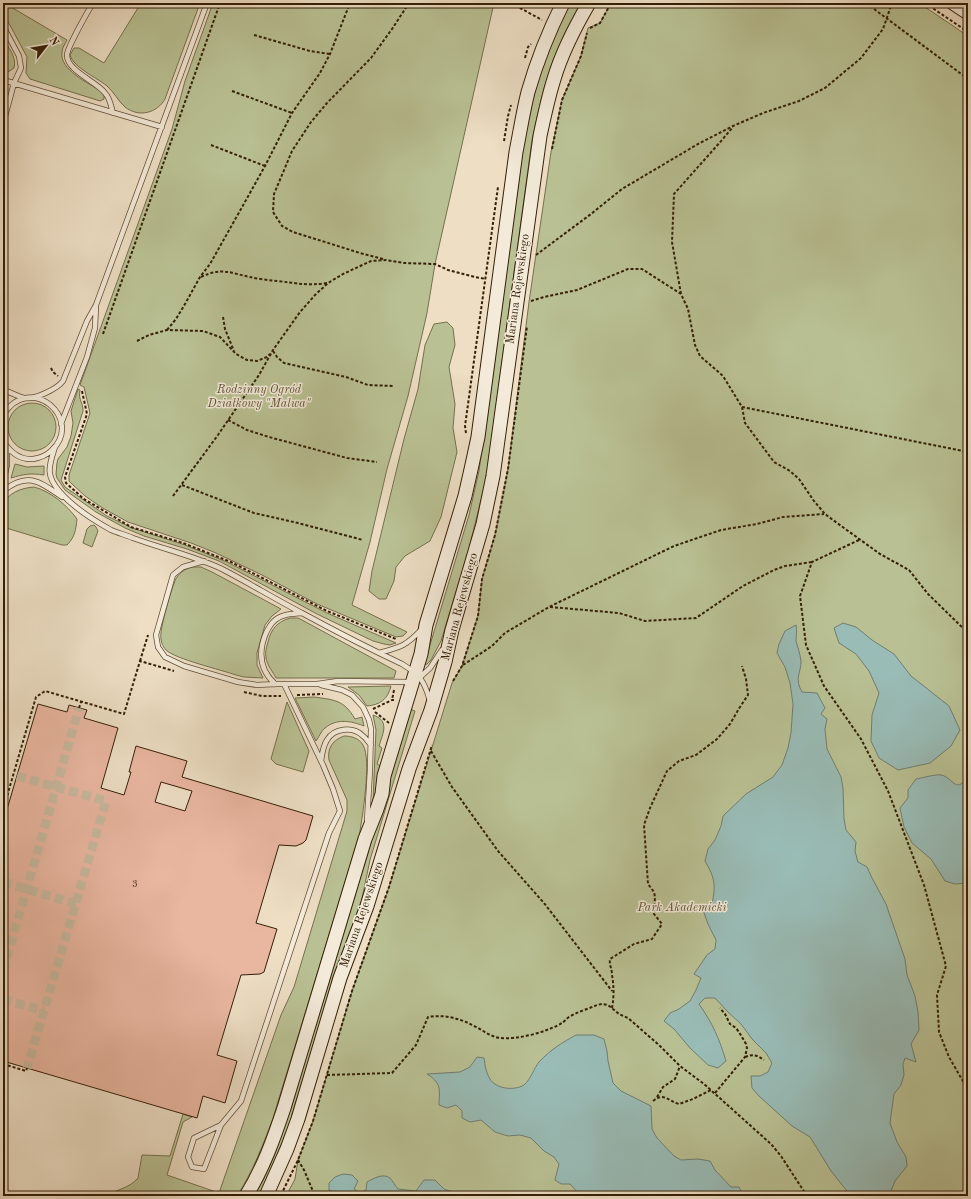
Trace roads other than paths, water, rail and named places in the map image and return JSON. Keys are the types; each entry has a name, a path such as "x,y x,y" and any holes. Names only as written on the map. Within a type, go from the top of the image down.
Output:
{"street":[{"name":"Mariana Rejewskiego","path":"246,1196 257,1176 277,1128 365,838 382,794 384,776 406,703 416,677 426,625 465,496 478,437 516,152 528,92 542,51 563,3"},
{"name":"Mariana Rejewskiego","path":"266,1196 287,1149 298,1119 340,978 367,906 409,769 426,724 445,662 452,630 481,530 489,496 534,168 546,107 554,77 562,57 589,3"},
{"path":"953,3 968,13"}],"lane":[{"path":"93,3 86,13 72,41 67,57 75,70 107,94 113,113"},
{"path":"3,415 8,408 16,402 55,389 63,381 87,321 96,305 207,3"},
{"path":"3,26 19,56 21,68 14,83 3,124"},
{"path":"3,80 162,127"},
{"path":"61,424 95,328 96,305"},
{"path":"3,390 25,398 44,400 52,406 58,414 62,432 60,440 55,447 41,458 23,458 14,454 3,441"},
{"path":"55,447 50,462 49,472 51,479 59,491 80,509"},
{"path":"3,483 7,465 8,448"},
{"path":"3,491 11,485 28,480 40,482 111,530 158,547 204,561 402,664 427,688 432,705"},
{"path":"204,561 183,567 174,575 157,629 157,641 160,652 170,660 231,680 257,685 318,684 338,681 396,682 416,677 430,668 441,652 452,630"},
{"path":"275,684 271,681 261,662 260,656 265,636 273,622 282,616 302,613"},
{"path":"379,653 404,645 412,640 426,625"},
{"path":"221,1125 194,1138 188,1157 192,1167 204,1169 221,1125 241,1101 329,832 340,812 333,789 321,761 284,684"},
{"path":"318,684 347,692 356,699 366,711 369,720 371,729 371,746 369,797 365,838"},
{"path":"321,761 324,746 328,738 336,732 348,729 357,732 362,735 371,746"}],"water":[{"path":"843,623 856,627 872,640 894,654 911,676 949,706 960,730 951,746 930,763 898,770 879,758 871,741 872,715 879,693 869,671 856,654 839,643 834,628"},
{"path":"796,625 796,641 801,661 798,683 802,692 817,693 825,708 821,714 827,719 825,729 827,749 841,777 846,830 856,842 855,851 858,862 867,867 886,904 905,959 907,975 915,996 918,1012 919,1030 911,1044 916,1062 905,1058 903,1064 904,1075 901,1085 894,1094 890,1123 897,1142 906,1157 907,1166 895,1181 889,1196 851,1196 831,1171 810,1137 792,1126 759,1096 752,1088 751,1076 760,1076 768,1072 772,1063 766,1053 752,1039 741,1024 715,998 705,998 699,1004 715,1031 726,1061 718,1068 708,1065 690,1048 674,1029 664,1021 670,1013 679,1009 690,1001 701,978 694,974 707,955 715,949 716,940 703,910 712,904 714,892 713,877 705,861 708,849 715,840 721,826 723,816 746,794 773,777 782,765 788,748 791,733 793,704 790,683 785,667 777,653 785,631"},
{"path":"968,774 968,883 955,884 945,881 931,859 912,843 904,827 900,808 908,798 908,790 916,779 941,775 958,785 964,781"},
{"path":"576,1035 594,1035 604,1039 613,1083 621,1091 651,1106 652,1129 657,1138 674,1156 681,1160 698,1159 710,1161 715,1170 731,1187 739,1187 742,1193 746,1196 581,1196 570,1184 561,1184 555,1180 559,1164 554,1157 544,1151 531,1138 520,1135 508,1136 495,1132 481,1120 470,1122 462,1118 462,1111 456,1105 447,1108 439,1105 438,1086 427,1074 460,1072 470,1067 477,1057 484,1058 490,1079 496,1085 506,1088 520,1087 524,1085 531,1077 537,1064 543,1058 566,1040"},
{"path":"343,1174 352,1175 358,1181 354,1189 360,1193 366,1190 367,1182 384,1176 390,1178 398,1189 416,1191 424,1180 435,1180 444,1189 457,1196 353,1196 329,1190 329,1183 335,1177"}],"tunnel":[{"path":"3,971 79,708"},
{"path":"17,776 106,801 27,1068"},
{"path":"3,882 76,904"},
{"path":"3,999 44,1011"}],"park label":[{"name":"Rodzinny Ogród Działkowy \"Malwa\"","path":"259,397"},
{"name":"Park Akademicki","path":"682,908"}]}
